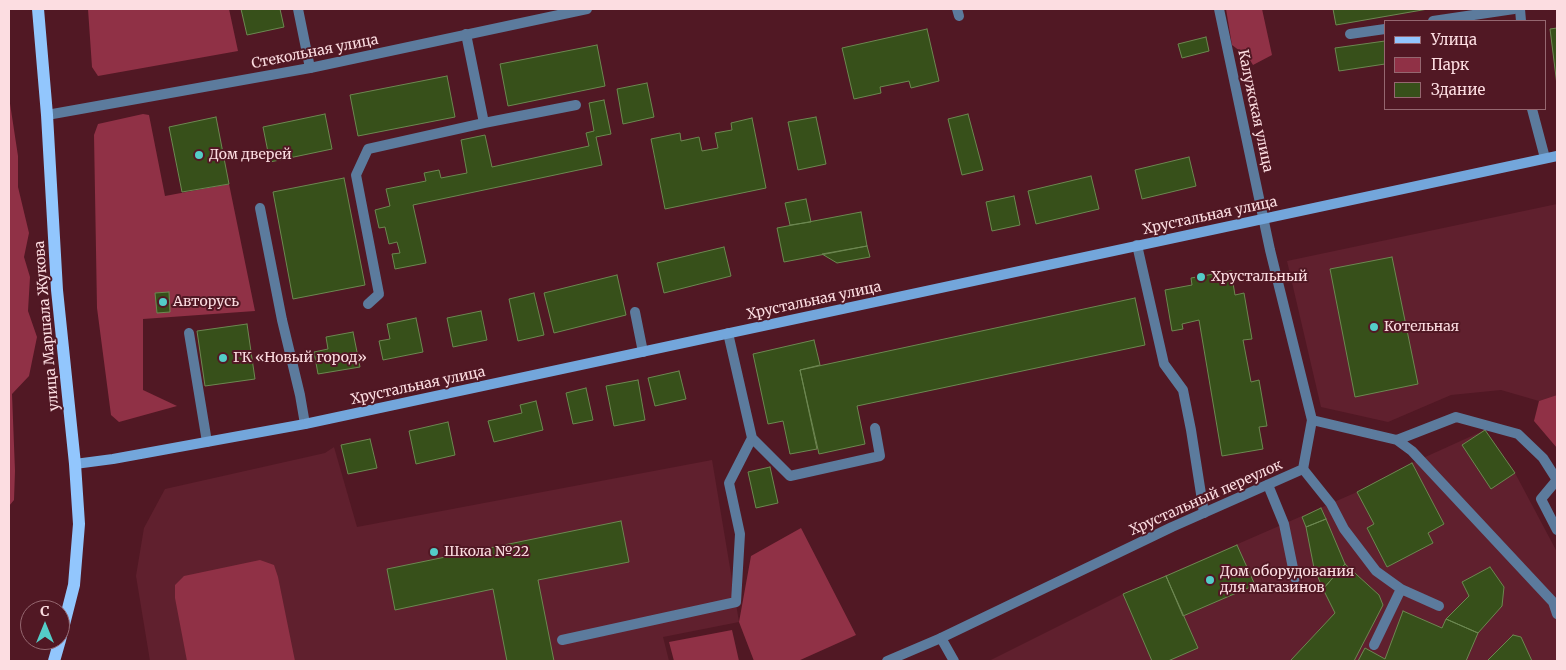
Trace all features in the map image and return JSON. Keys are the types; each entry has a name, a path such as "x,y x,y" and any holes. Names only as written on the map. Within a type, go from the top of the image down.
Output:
{"main road":[{"name":"улица Маршала Жукова","path":"38,9 47,115 57,290 75,464 79,524 74,585 70,601"}],"street":[{"path":"298,9 310,68"},
{"name":"Стекольная улица","path":"47,115 310,68 587,9"},
{"name":"Калужская улица","path":"1219,9 1264,219"},
{"path":"1440,20 1514,9"},
{"path":"1350,34 1384,29"},
{"path":"466,34 484,123"},
{"path":"368,304 379,294 356,175 368,149 576,105"},
{"path":"1532,110 1545,158"},
{"name":"Хрустальная улица","path":"75,464 113,459 304,424 1557,156"},
{"path":"260,208 282,320 300,395 304,424"},
{"name":"Хрустальный переулок","path":"887,661 941,638 1204,513 1303,469 1312,420 1264,219"},
{"path":"1138,245 1164,364 1183,390 1204,513"},
{"path":"635,312 644,352"},
{"path":"189,334 207,442"},
{"path":"728,334 752,438 790,476 880,456 875,428"},
{"path":"1397,440 1456,416 1518,434 1543,458 1557,480 1541,499 1557,530"},
{"path":"1312,420 1397,440 1412,450 1553,602 1557,614"},
{"path":"562,640 736,602 740,534 729,483 752,438"},
{"path":"1303,469 1331,504 1344,529 1376,571 1401,589 1439,606"},
{"path":"1268,485 1284,524 1295,578"},
{"path":"1374,645 1401,589"},
{"path":"941,638 954,661"}],"shaded area":[{"path":"1557,204 1557,395 1539,401 1501,390 1451,395 1388,422 1321,407 1287,261"},
{"path":"1485,430 1515,473 1557,552 1557,661 989,661 1123,594 1357,492 1412,463"},
{"name":"Школа №22","path":"334,447 357,527 712,460 739,622 663,637 669,661 150,661 136,576 144,528 165,489 325,453"}],"green space":[{"path":"88,9 229,9 238,51 98,76 92,67"},
{"path":"1226,9 1262,9 1272,55 1253,65 1248,57 1232,45"},
{"path":"9,97 18,156 18,187 29,233 24,257 30,277 28,311 37,337 29,376 12,394 15,471 14,500 9,506"},
{"path":"143,114 149,115 165,196 229,184 255,311 143,319 143,390 177,406 119,422 111,415 97,308 94,135 98,124"},
{"path":"1557,395 1557,448 1534,421 1539,401"},
{"path":"801,528 856,635 798,661 754,661 739,622 751,556"},
{"path":"260,560 274,565 295,661 187,661 175,598 175,585 184,576"},
{"path":"732,630 739,661 674,661 669,642"}],"building":[{"path":"241,9 280,9 284,27 247,35"},
{"path":"1333,9 1428,9 1336,25"},
{"path":"1557,28 1557,85 1550,29"},
{"path":"927,29 939,81 911,88 909,81 880,87 881,93 854,99 842,48"},
{"path":"1206,37 1209,51 1182,58 1178,44"},
{"path":"1384,41 1384,64 1339,71 1335,48"},
{"path":"597,45 605,86 508,106 500,64"},
{"path":"447,76 455,117 358,136 350,95"},
{"path":"647,83 654,117 623,124 617,89"},
{"path":"604,100 611,134 596,137 602,165 413,205 426,263 395,269 392,254 400,253 397,242 389,244 385,227 379,228 375,210 390,206 386,189 426,181 424,173 439,170 441,178 467,173 461,140 485,135 492,167 589,146 586,133 594,131 589,103"},
{"path":"325,114 332,149 270,162 263,127"},
{"path":"968,114 983,170 962,175 948,119"},
{"name":"Дом дверей","path":"216,117 229,184 182,192 169,127"},
{"path":"816,117 826,164 798,170 788,122"},
{"path":"752,118 766,188 665,209 651,139 680,133 681,141 699,137 702,151 718,148 715,133 732,130 731,123"},
{"path":"1189,157 1196,186 1142,199 1135,170"},
{"path":"1091,176 1099,209 1036,224 1028,191"},
{"path":"344,178 365,285 293,299 273,192"},
{"path":"1014,196 1020,225 992,231 986,202"},
{"path":"806,199 811,222 790,225 785,203"},
{"path":"861,212 867,246 784,262 777,228"},
{"path":"867,246 870,257 837,263 822,254"},
{"path":"724,247 731,276 664,293 657,263"},
{"name":"Котельная","path":"1392,257 1418,384 1355,397 1330,269"},
{"path":"1231,271 1235,295 1244,293 1252,339 1243,340 1251,382 1259,380 1267,426 1259,427 1263,449 1222,456 1199,320 1182,324 1183,329 1172,331 1165,290 1192,285 1191,278"},
{"path":"617,275 626,315 554,333 544,293"},
{"name":"Авторусь","path":"169,292 170,312 157,313 155,293"},
{"path":"534,293 544,335 518,341 509,299"},
{"path":"1135,298 1145,345 857,406 865,444 819,454 800,370"},
{"path":"481,311 487,340 453,347 447,318"},
{"path":"416,318 423,352 383,360 379,341 390,339 387,324"},
{"path":"247,324 255,379 205,386 197,331"},
{"path":"353,332 360,367 318,374 314,352 328,349 326,337"},
{"path":"814,340 820,365 800,370 817,449 790,454 783,421 768,424 753,354"},
{"path":"679,371 686,399 655,406 648,378"},
{"path":"638,380 645,420 614,426 606,386"},
{"path":"586,388 593,420 573,424 566,393"},
{"path":"536,401 543,430 494,442 488,421 522,413 520,405"},
{"path":"448,422 455,455 416,464 409,431"},
{"path":"1485,430 1515,473 1491,489 1462,445"},
{"path":"370,439 377,468 348,474 341,445"},
{"path":"1412,463 1444,524 1428,533 1433,543 1387,567 1367,528 1374,524 1357,492"},
{"path":"770,467 778,503 756,508 748,472"},
{"path":"1321,508 1326,519 1306,527 1302,517"},
{"path":"1326,519 1345,564 1323,589 1314,568 1306,527"},
{"path":"621,521 629,562 538,580 554,661 507,661 493,589 395,610 387,569"},
{"name":"Дом оборудования для магазинов","path":"1237,545 1255,585 1183,616 1166,576"},
{"path":"1345,564 1379,595 1383,605 1354,661 1291,660 1335,613 1323,589"},
{"path":"1490,567 1504,587 1502,606 1478,633 1446,619 1469,596 1462,582"},
{"path":"1166,576 1198,648 1168,661 1152,661 1123,594"},
{"path":"1403,611 1442,628 1446,619 1478,633 1466,661 1358,661 1365,648 1385,659"},
{"path":"1513,635 1521,637 1532,661 1487,661"}],"place":[{"name":"Дом дверей","path":"199,155"},
{"name":"Хрустальный","path":"1201,277"},
{"name":"Авторусь","path":"163,302"},
{"name":"Котельная","path":"1374,327"},
{"name":"ГК «Новый город»","path":"223,358"},
{"name":"Школа №22","path":"434,552"},
{"name":"Дом оборудования для магазинов","path":"1210,580"}]}
